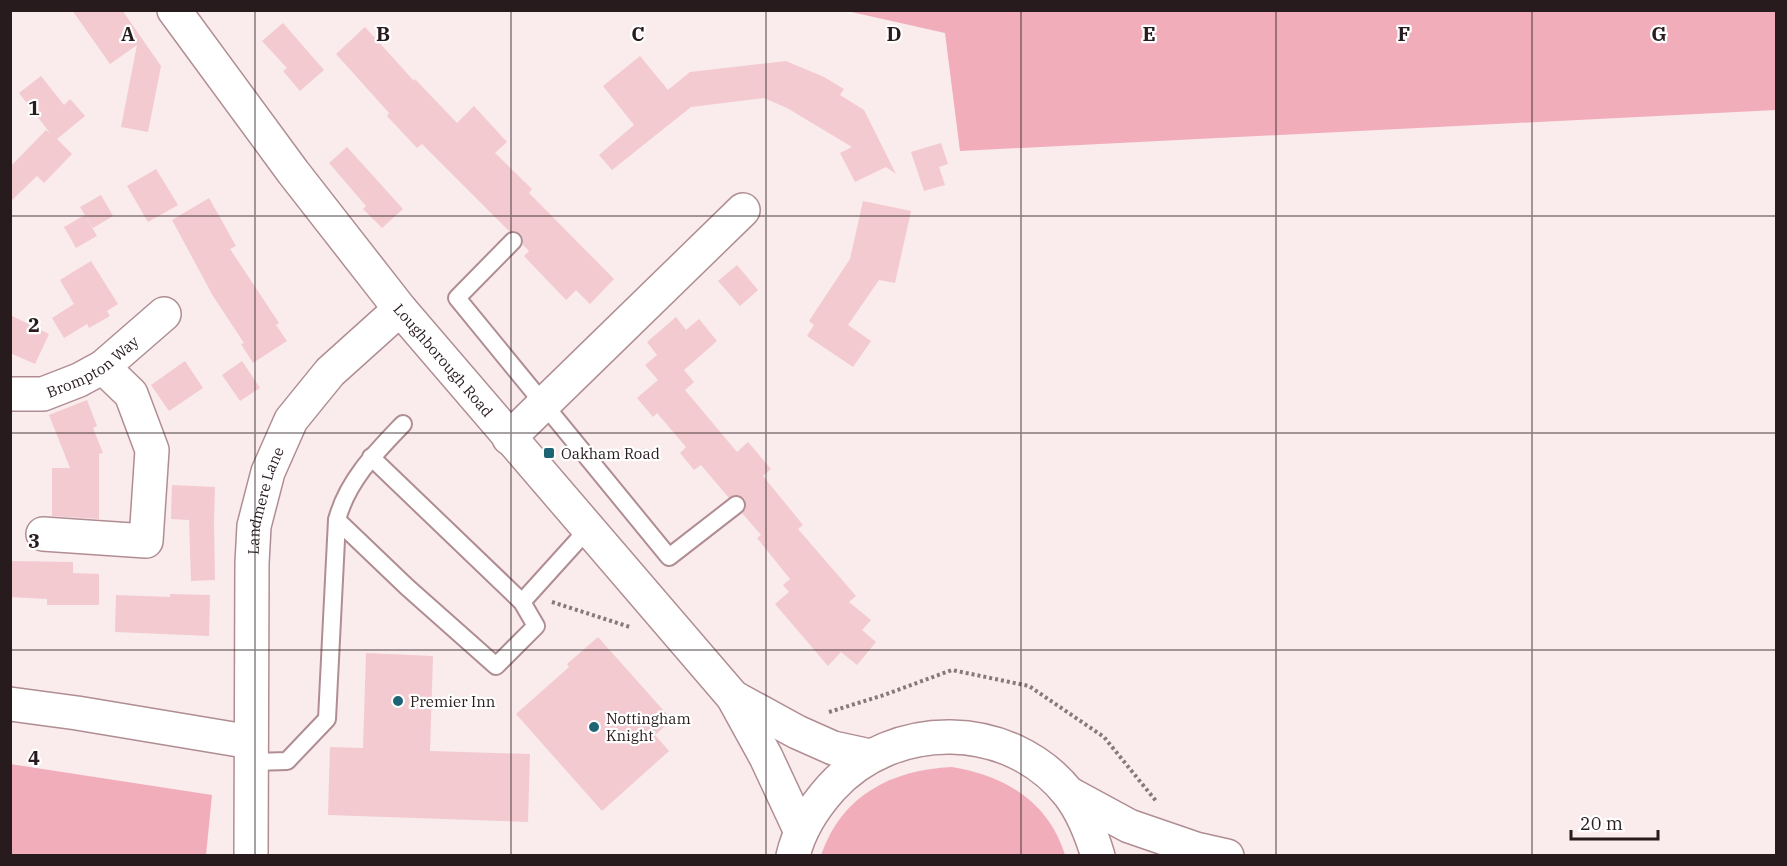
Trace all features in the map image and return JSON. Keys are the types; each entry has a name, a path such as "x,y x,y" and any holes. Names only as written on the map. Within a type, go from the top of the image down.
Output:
{"main road":[{"name":"Loughborough Road","path":"174,10 293,172 400,309 732,697 766,757 797,844"},
{"path":"509,438 743,210"},
{"name":"Landmere Lane","path":"251,855 254,526 268,472 291,420 330,372 400,309"},
{"name":"Brompton Way","path":"10,394 43,394 79,380 103,367 164,314"},
{"path":"43,534 146,541 152,450 131,394 103,367"},
{"name":"Loughborough Road","path":"732,697 832,747 870,756"},
{"path":"10,704 77,713 252,752"},
{"path":"797,844 818,802 841,776 870,756 903,742 940,736 976,738 1011,749 1042,768 1068,794 1089,827 1098,855"},
{"path":"1068,794 1129,826 1196,849 1227,855"}],"lane":[{"path":"513,241 456,298 669,557 736,505"},
{"path":"252,752 287,761 327,719 337,520 341,504 371,457 403,424"},
{"path":"337,520 407,587 496,666 536,626 525,598 371,457"},
{"path":"525,598 588,529"}],"path":[{"path":"525,598 631,627"}],"shaded area":[{"path":"847,11 1776,11 1776,110 960,151 945,33"},
{"path":"10,764 212,795 206,855 11,855"},
{"path":"952,767 990,777 1022,794 1048,820 1065,855 821,855 830,834 842,816 872,790 889,780 909,774"}],"building":[{"path":"72,10 122,10 161,66 148,132 121,127 137,45 110,64"},
{"path":"283,23 324,70 300,91 283,71 287,68 262,41"},
{"path":"365,27 414,81 415,79 457,123 474,106 507,142 495,153 532,189 529,193 614,279 590,304 576,290 566,300 524,256 529,251 523,245 521,234 509,231 422,144 417,148 387,116 389,113 336,54"},
{"path":"640,56 668,90 690,72 786,61 824,77 844,89 840,95 864,110 896,174 886,167 855,182 840,153 852,147 787,108 764,98 691,107 612,170 599,155 634,125 603,86"},
{"path":"41,76 64,105 70,99 85,116 57,139 72,154 44,183 37,176 10,202 10,167 46,130 50,133 19,93"},
{"path":"941,143 948,164 939,167 945,185 924,191 911,152"},
{"path":"347,147 403,209 382,228 363,209 366,206 329,163"},
{"path":"156,169 178,205 148,222 127,186"},
{"path":"101,195 113,216 93,228 80,207"},
{"path":"209,198 236,246 230,249 279,323 276,325 287,341 253,363 241,344 244,343 213,296 172,220"},
{"path":"863,201 911,211 895,283 879,280 848,325 871,341 853,367 807,336 814,325 809,321 850,259"},
{"path":"85,215 97,236 76,248 64,227"},
{"path":"91,261 118,304 107,311 110,316 89,328 87,324 64,338 52,318 74,304 60,280"},
{"path":"737,265 758,290 740,306 718,281"},
{"path":"10,315 49,334 35,364 10,353"},
{"path":"676,317 686,330 699,319 717,341 684,370 694,382 685,390 737,452 748,442 771,469 763,476 803,525 798,529 856,596 849,602 871,620 862,630 876,642 857,665 841,652 828,666 775,604 789,592 783,585 790,579 757,538 761,535 742,513 746,508 745,499 735,495 729,498 701,465 694,470 680,453 686,447 657,413 653,417 637,398 658,380 645,365 657,355 647,342"},
{"path":"185,361 203,388 169,411 151,385"},
{"path":"242,361 260,388 240,401 222,375"},
{"path":"87,400 97,426 93,428 103,453 99,454 99,519 52,516 52,468 70,468 49,415"},
{"path":"172,485 215,487 215,580 191,581 189,520 171,519"},
{"path":"10,561 73,562 73,573 99,574 99,605 47,605 47,599 10,597"},
{"path":"170,594 210,595 209,636 115,632 116,595 170,597"},
{"name":"Nottingham Knight","path":"598,637 672,720 655,735 669,751 602,811 516,714 569,667 567,664"},
{"name":"Premier Inn","path":"366,653 433,656 430,751 530,754 528,822 328,815 330,747 363,748"}],"place":[{"name":"Oakham Road","path":"549,453"},
{"name":"Premier Inn","path":"398,701"},
{"name":"Nottingham Knight","path":"594,727"}]}
